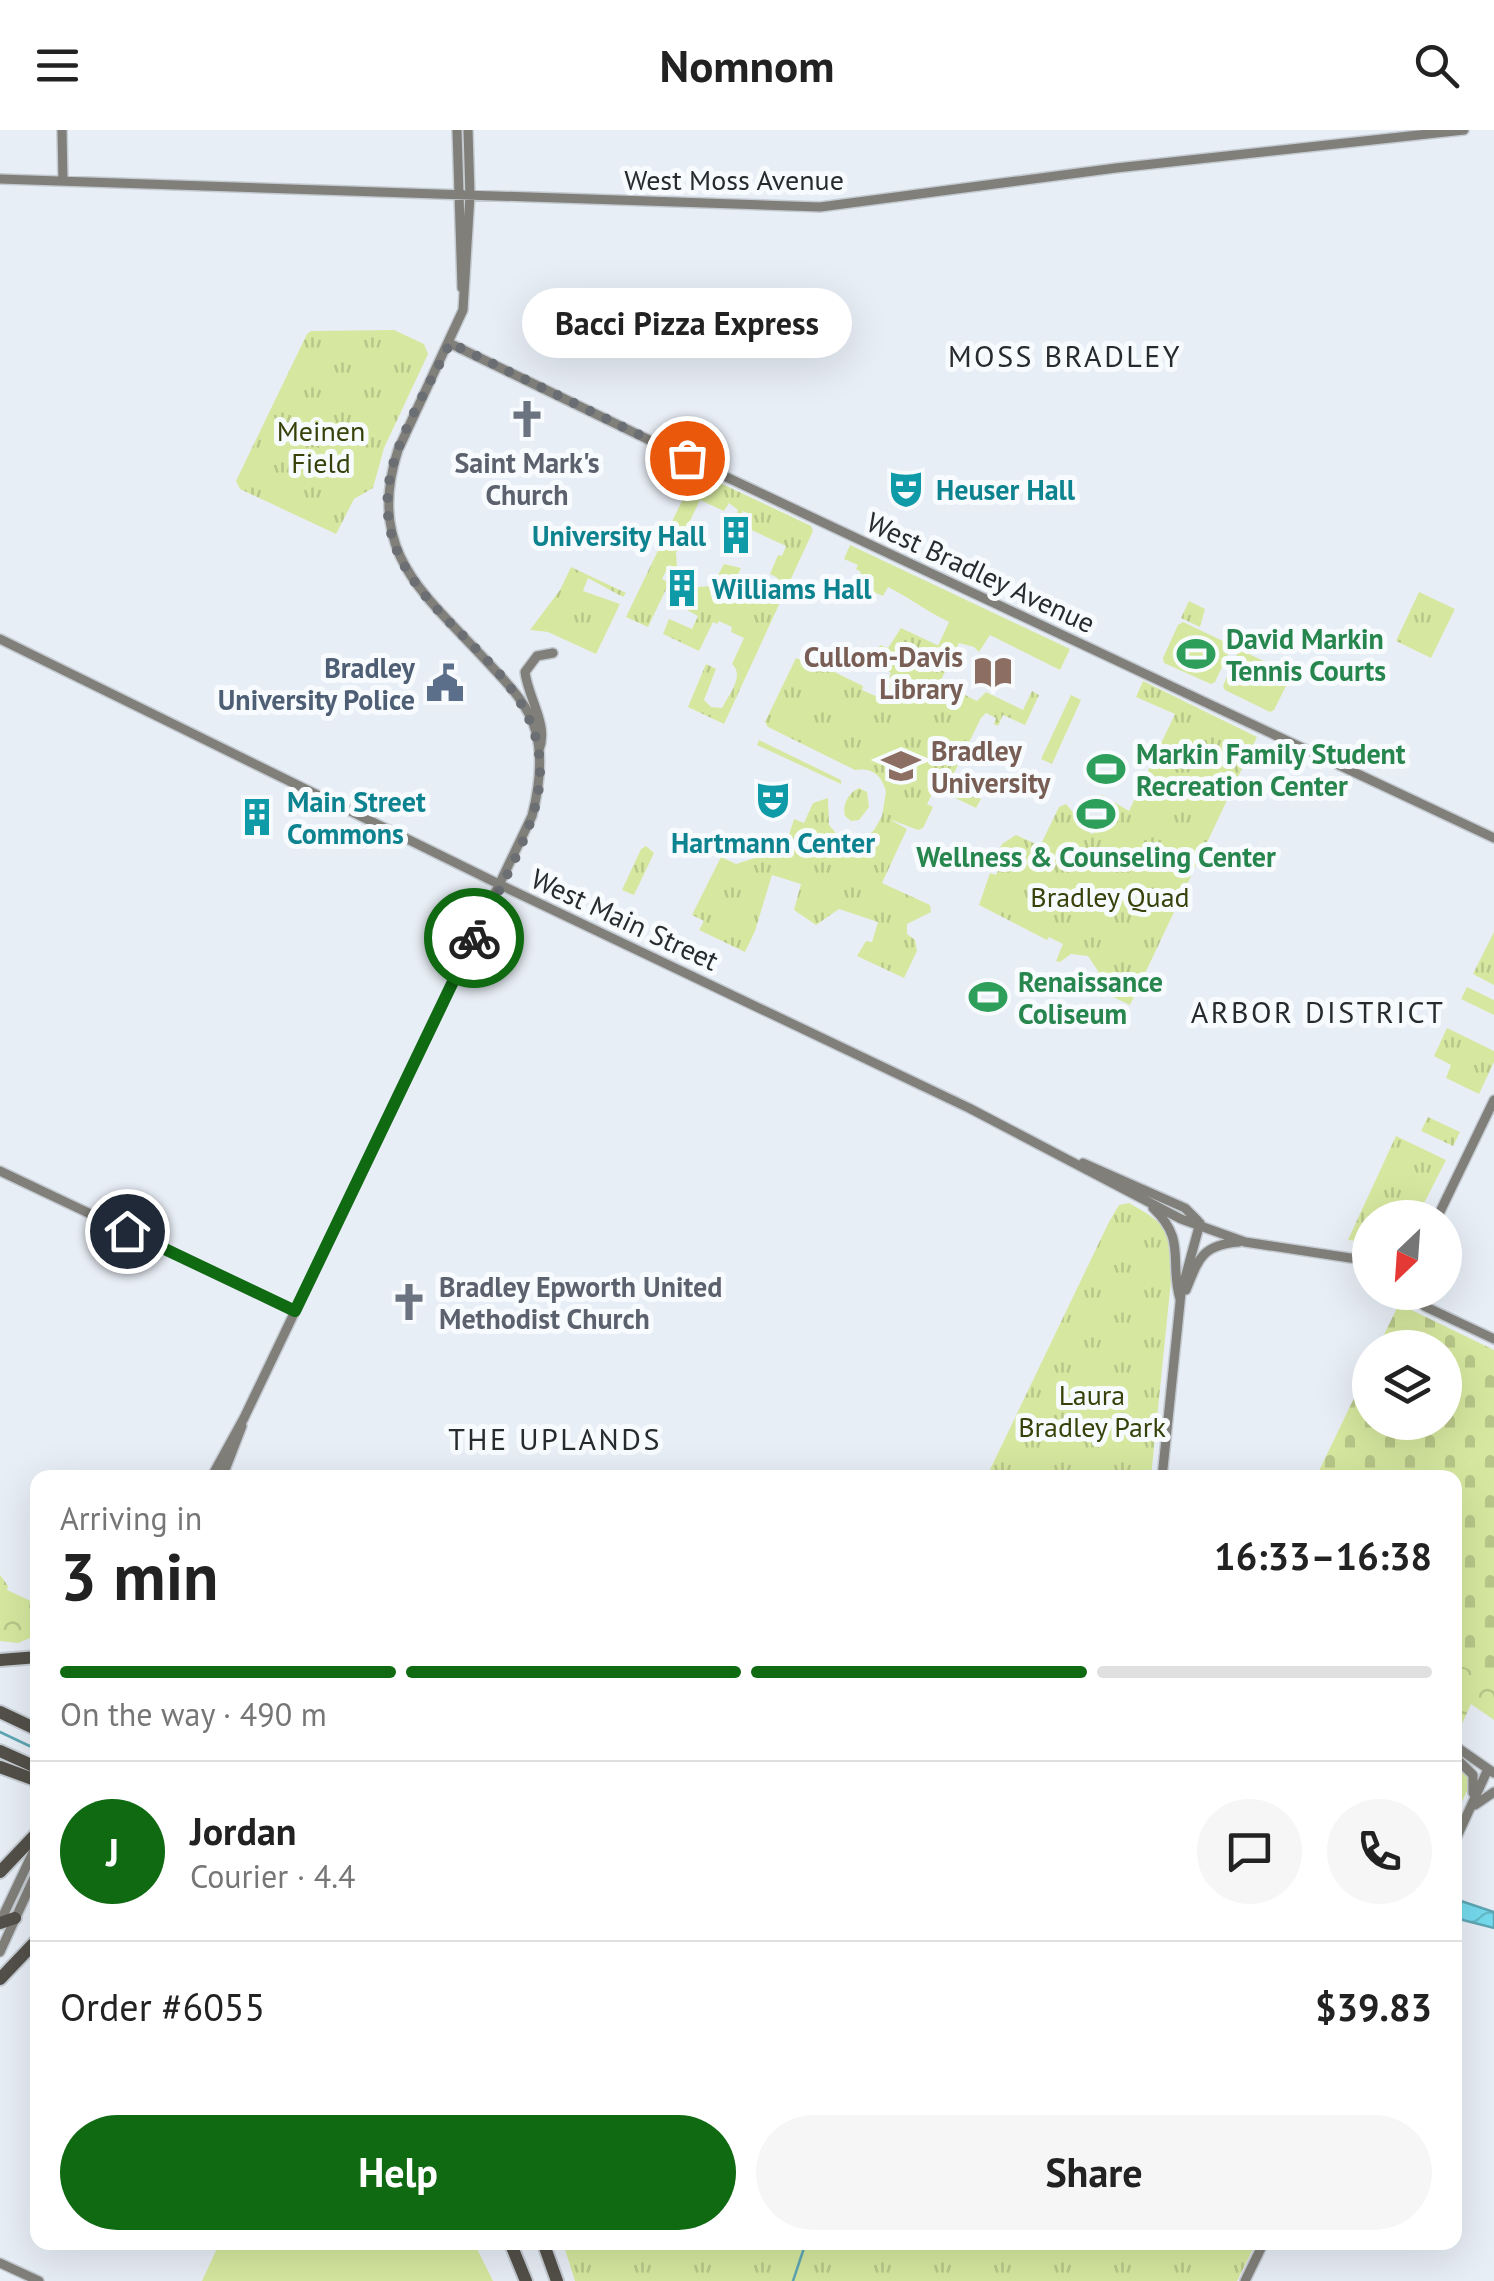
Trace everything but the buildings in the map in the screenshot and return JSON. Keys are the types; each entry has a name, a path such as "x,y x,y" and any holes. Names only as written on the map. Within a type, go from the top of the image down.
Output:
{"highway":[{"path":"0,1660 30,1658"},
{"path":"0,1704 30,1717"},
{"path":"0,1712 30,1726"},
{"path":"0,1751 30,1764"},
{"path":"0,1766 30,1778"},
{"path":"0,1872 30,1840"},
{"path":"0,1922 15,1918"},
{"path":"0,1979 30,1947"},
{"path":"511,2250 526,2281"},
{"path":"546,2250 557,2281"}],"main road":[{"path":"62,130 64,181"},
{"path":"457,130 464,301"},
{"path":"215,1470 500,885 532,816 539,784 536,733 522,701 410,576 391,529 388,488 394,462 450,343 464,301 470,195 468,130"},
{"name":"West Moss Avenue","path":"0,179 820,207 1116,168 1464,130"},
{"name":"West Bradley Avenue","path":"450,343 1494,838"},
{"name":"West Main Street","path":"0,639 500,885 812,1032 1181,1219 1245,1242 1352,1258"},
{"path":"538,753 544,740 525,672 537,656 553,653"},
{"path":"1446,1200 1494,1100"},
{"name":"West Main Street","path":"1070,1160 1095,1166 1185,1208 1200,1223"},
{"path":"0,1171 295,1311"},
{"path":"1143,1200 1172,1231 1176,1244 1174,1280 1180,1302"},
{"path":"1163,1470 1180,1302 1200,1223"},
{"path":"1180,1302 1207,1250 1245,1242"},
{"path":"1434,1310 1494,1339"},
{"path":"1436,1310 1441,1314"},
{"path":"226,1470 244,1418"},
{"path":"1462,1751 1491,1771 1462,1826"},
{"path":"1462,1764 1473,1774 1469,1811"},
{"path":"1469,1811 1494,1792"},
{"path":"0,1922 30,1859"},
{"path":"0,1952 30,1887"},
{"path":"1245,2281 1260,2250"},
{"path":"0,2263 39,2281"}],"green space":[{"name":"Meinen Field","path":"394,330 424,344 428,354 384,448 373,488 354,499 336,534 240,489 236,481 307,334"},
{"path":"699,473 811,526 813,531 724,724 688,707 706,664 716,669 704,700 711,707 722,708 736,680 732,664 744,638 719,621 713,622 699,651 663,634 669,619 692,629 698,616 687,610 698,587 712,586 724,564 741,568 736,579 750,588 770,591 778,578 770,574 786,546 747,528 752,515 737,513 729,503 724,511 700,500 688,525 688,544 676,552 677,568 669,565 662,579 669,583 648,627 626,617 694,476"},
{"path":"850,545 1070,649 1060,670 990,635 979,652 959,643 954,653 937,648 949,622 888,587 883,596 871,591 873,585 858,578 858,565 844,559"},
{"path":"571,567 626,593 623,597 588,578 583,591 620,604 596,654 548,632 530,630 560,590"},
{"path":"1419,592 1455,609 1431,658 1396,641"},
{"path":"1189,601 1205,609 1200,627 1181,618"},
{"name":"David Markin Tennis Courts","path":"1183,622 1229,644 1230,650 1211,684 1164,663 1178,625"},
{"path":"901,628 954,653 941,680 972,699 977,701 986,692 1023,710 1032,691 1039,695 1025,725 1003,715 998,726 994,724 996,718 986,713 981,718 953,775 961,781 963,790 981,799 976,808 935,788 927,804 933,807 923,828 918,830 889,819 907,829 882,883 930,905 931,912 907,924 907,934 915,940 917,951 904,978 857,956 866,941 872,942 878,922 839,909 816,925 794,910 801,884 772,875 745,952 699,930 704,921 692,915 721,857 736,864 761,856 776,841 788,838 794,819 804,823 813,803 828,798 829,825 841,839 862,841 874,830 882,816 886,792 879,777 871,771 855,770 765,722 796,658 816,663 880,698 891,673 882,668 887,657 877,652 880,645 888,648"},
{"name":"David Markin Tennis Courts","path":"1243,651 1288,673 1290,678 1270,712 1223,686 1237,654"},
{"name":"Bradley Quad","path":"1143,681 1257,737 1130,1005 1105,993 1102,998 1088,991 1098,971 1088,956 1071,954 1056,961 1063,944 1049,937 1047,940 979,905 990,873 996,875 1000,867 993,863 1002,844 1016,835 1040,846 1059,807 1066,804 1091,834 1116,821 1098,798 1102,795 1129,811 1175,714 1136,697"},
{"path":"1071,695 1081,700 1052,764 1041,759"},
{"path":"759,740 841,780 841,784 757,745"},
{"path":"859,788 867,792 869,807 859,820 851,821 845,816 845,804"},
{"path":"646,846 654,853 634,895 622,890"},
{"path":"1494,932 1494,985 1473,974"},
{"path":"1467,987 1494,1000 1494,1015 1461,999"},
{"path":"1447,1028 1494,1051 1494,1062 1479,1094 1446,1078 1451,1065 1434,1056"},
{"path":"1428,1117 1460,1132 1453,1146 1421,1131"},
{"path":"1396,1136 1446,1160 1426,1200 1366,1200"},
{"name":"Laura Bradley Park","path":"1129,1203 1158,1222 1174,1251 1152,1470 990,1470 1109,1222 1119,1205"},
{"path":"1396,1310 1411,1310 1453,1330 1386,1330"},
{"path":"1462,1335 1494,1350 1494,1681 1462,1666 1462,1470 1319,1470 1352,1402 1352,1440 1462,1440"},
{"path":"0,1575 7,1590 30,1601 30,1638 18,1643 0,1641"},
{"path":"1462,1643 1494,1666 1494,1720 1471,1704 1462,1724"},
{"path":"1462,1764 1465,1766 1470,1785 1462,1802"},
{"path":"216,2250 478,2250 493,2281 202,2281"},
{"path":"565,2250 1252,2250 1237,2281 575,2281"}],"water":[{"path":"1462,1901 1494,1912 1494,1928 1462,1920"}],"waterway":[{"path":"0,1732 30,1746"},
{"path":"793,2281 803,2250"}],"way so far":[{"path":"474,938 532,816 540,768 536,733 522,701 509,684 431,602 401,560 388,505 388,488 398,450 450,343 687,458"}],"place":[{"name":"Saint Mark's Church","path":"527,419"},
{"name":"Bacci Pizza Express","path":"687,458"},
{"name":"Heuser Hall","path":"906,489"},
{"name":"University Hall","path":"736,535"},
{"name":"Williams Hall","path":"682,588"},
{"name":"David Markin Tennis Courts","path":"1196,654"},
{"name":"Cullom-Davis Library","path":"993,672"},
{"name":"Bradley University Police","path":"445,683"},
{"name":"Bradley University","path":"901,766"},
{"name":"Markin Family Student Recreation Center","path":"1106,769"},
{"name":"Hartmann Center","path":"773,800"},
{"name":"Wellness & Counseling Center","path":"1096,814"},
{"name":"Main Street Commons","path":"257,817"},
{"name":"Renaissance Coliseum","path":"988,997"},
{"name":"Bradley Epworth United Methodist Church","path":"409,1302"}],"district":[{"name":"MOSS BRADLEY","path":"1065,355"},
{"name":"ARBOR DISTRICT","path":"1318,1011"},
{"name":"THE UPLANDS","path":"555,1438"}],"route":[{"path":"127,1231 295,1311 474,938"}]}
